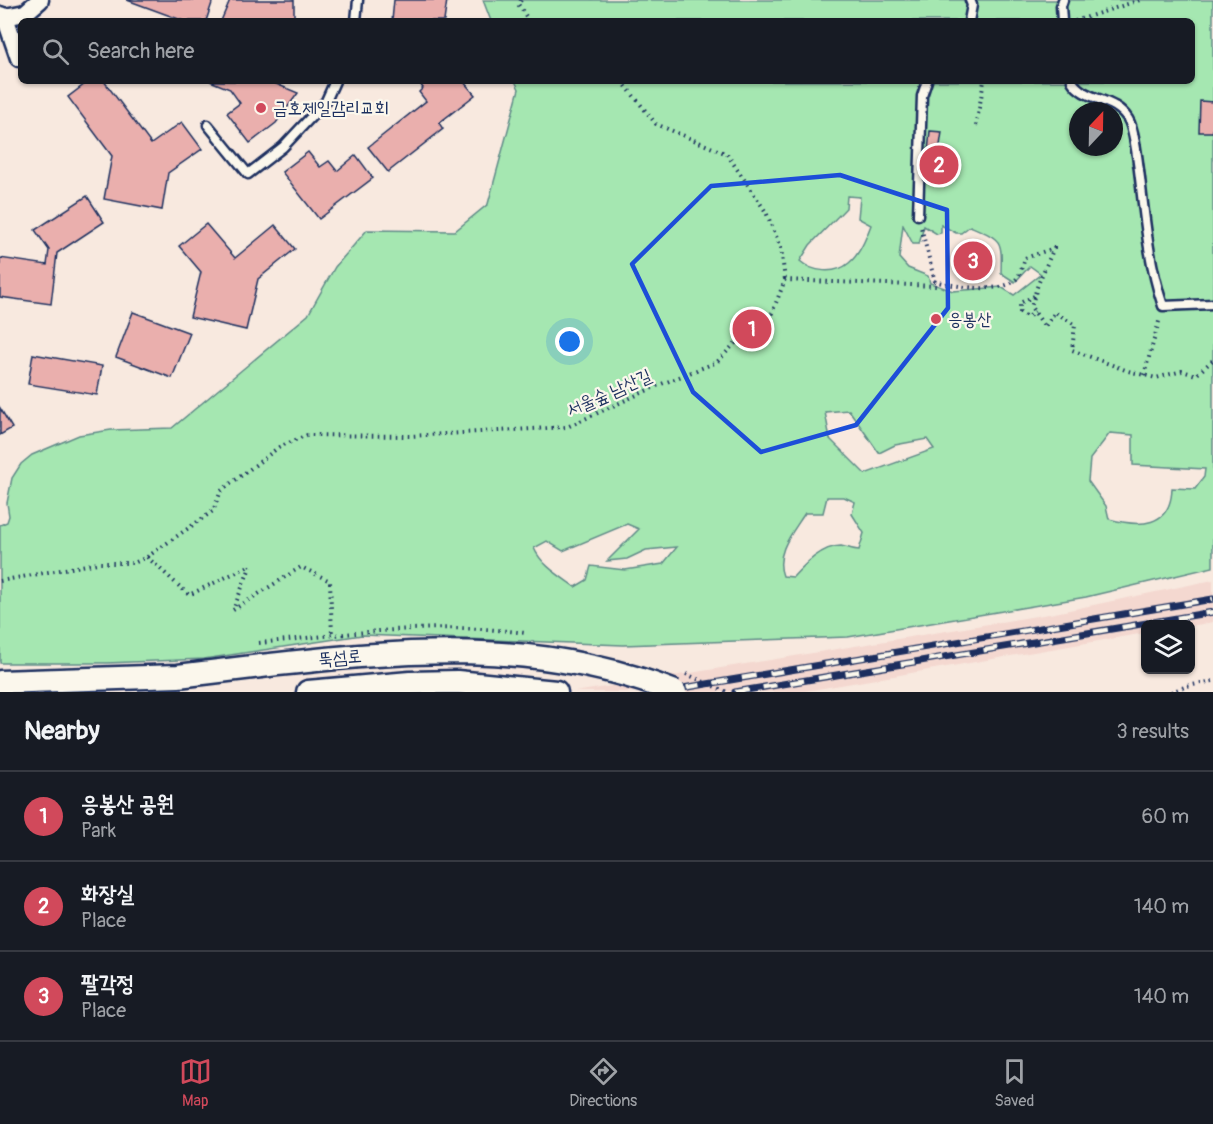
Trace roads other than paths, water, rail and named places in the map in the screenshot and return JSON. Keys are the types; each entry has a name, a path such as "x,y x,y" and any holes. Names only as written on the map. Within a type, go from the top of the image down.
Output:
{"main road":[{"name":"뚝섬로","path":"0,682 178,676 343,657 466,651 508,653 591,665 675,692"},
{"name":"뚝섬로","path":"308,692 410,683 457,682 556,692"}],"street":[{"path":"18,55 3,16 25,13 40,0"}],"lane":[{"path":"356,18 358,0"},
{"path":"970,0 972,5 970,18"},
{"path":"1062,18 1063,0"},
{"path":"208,125 248,174 283,147 326,101 334,84"},
{"path":"918,215 922,96 926,84"},
{"path":"1074,84 1076,88 1118,106 1130,120 1137,154 1154,278 1163,306 1213,304"}],"railway":[{"path":"659,692 1213,599"},
{"path":"735,692 1213,612"}],"place":[{"name":"금호제일감리교회","path":"261,108"},
{"name":"화장실","path":"939,165"},
{"name":"팔각정","path":"973,261"},
{"name":"응봉산","path":"936,319"},
{"name":"응봉산 공원","path":"752,329"}]}
